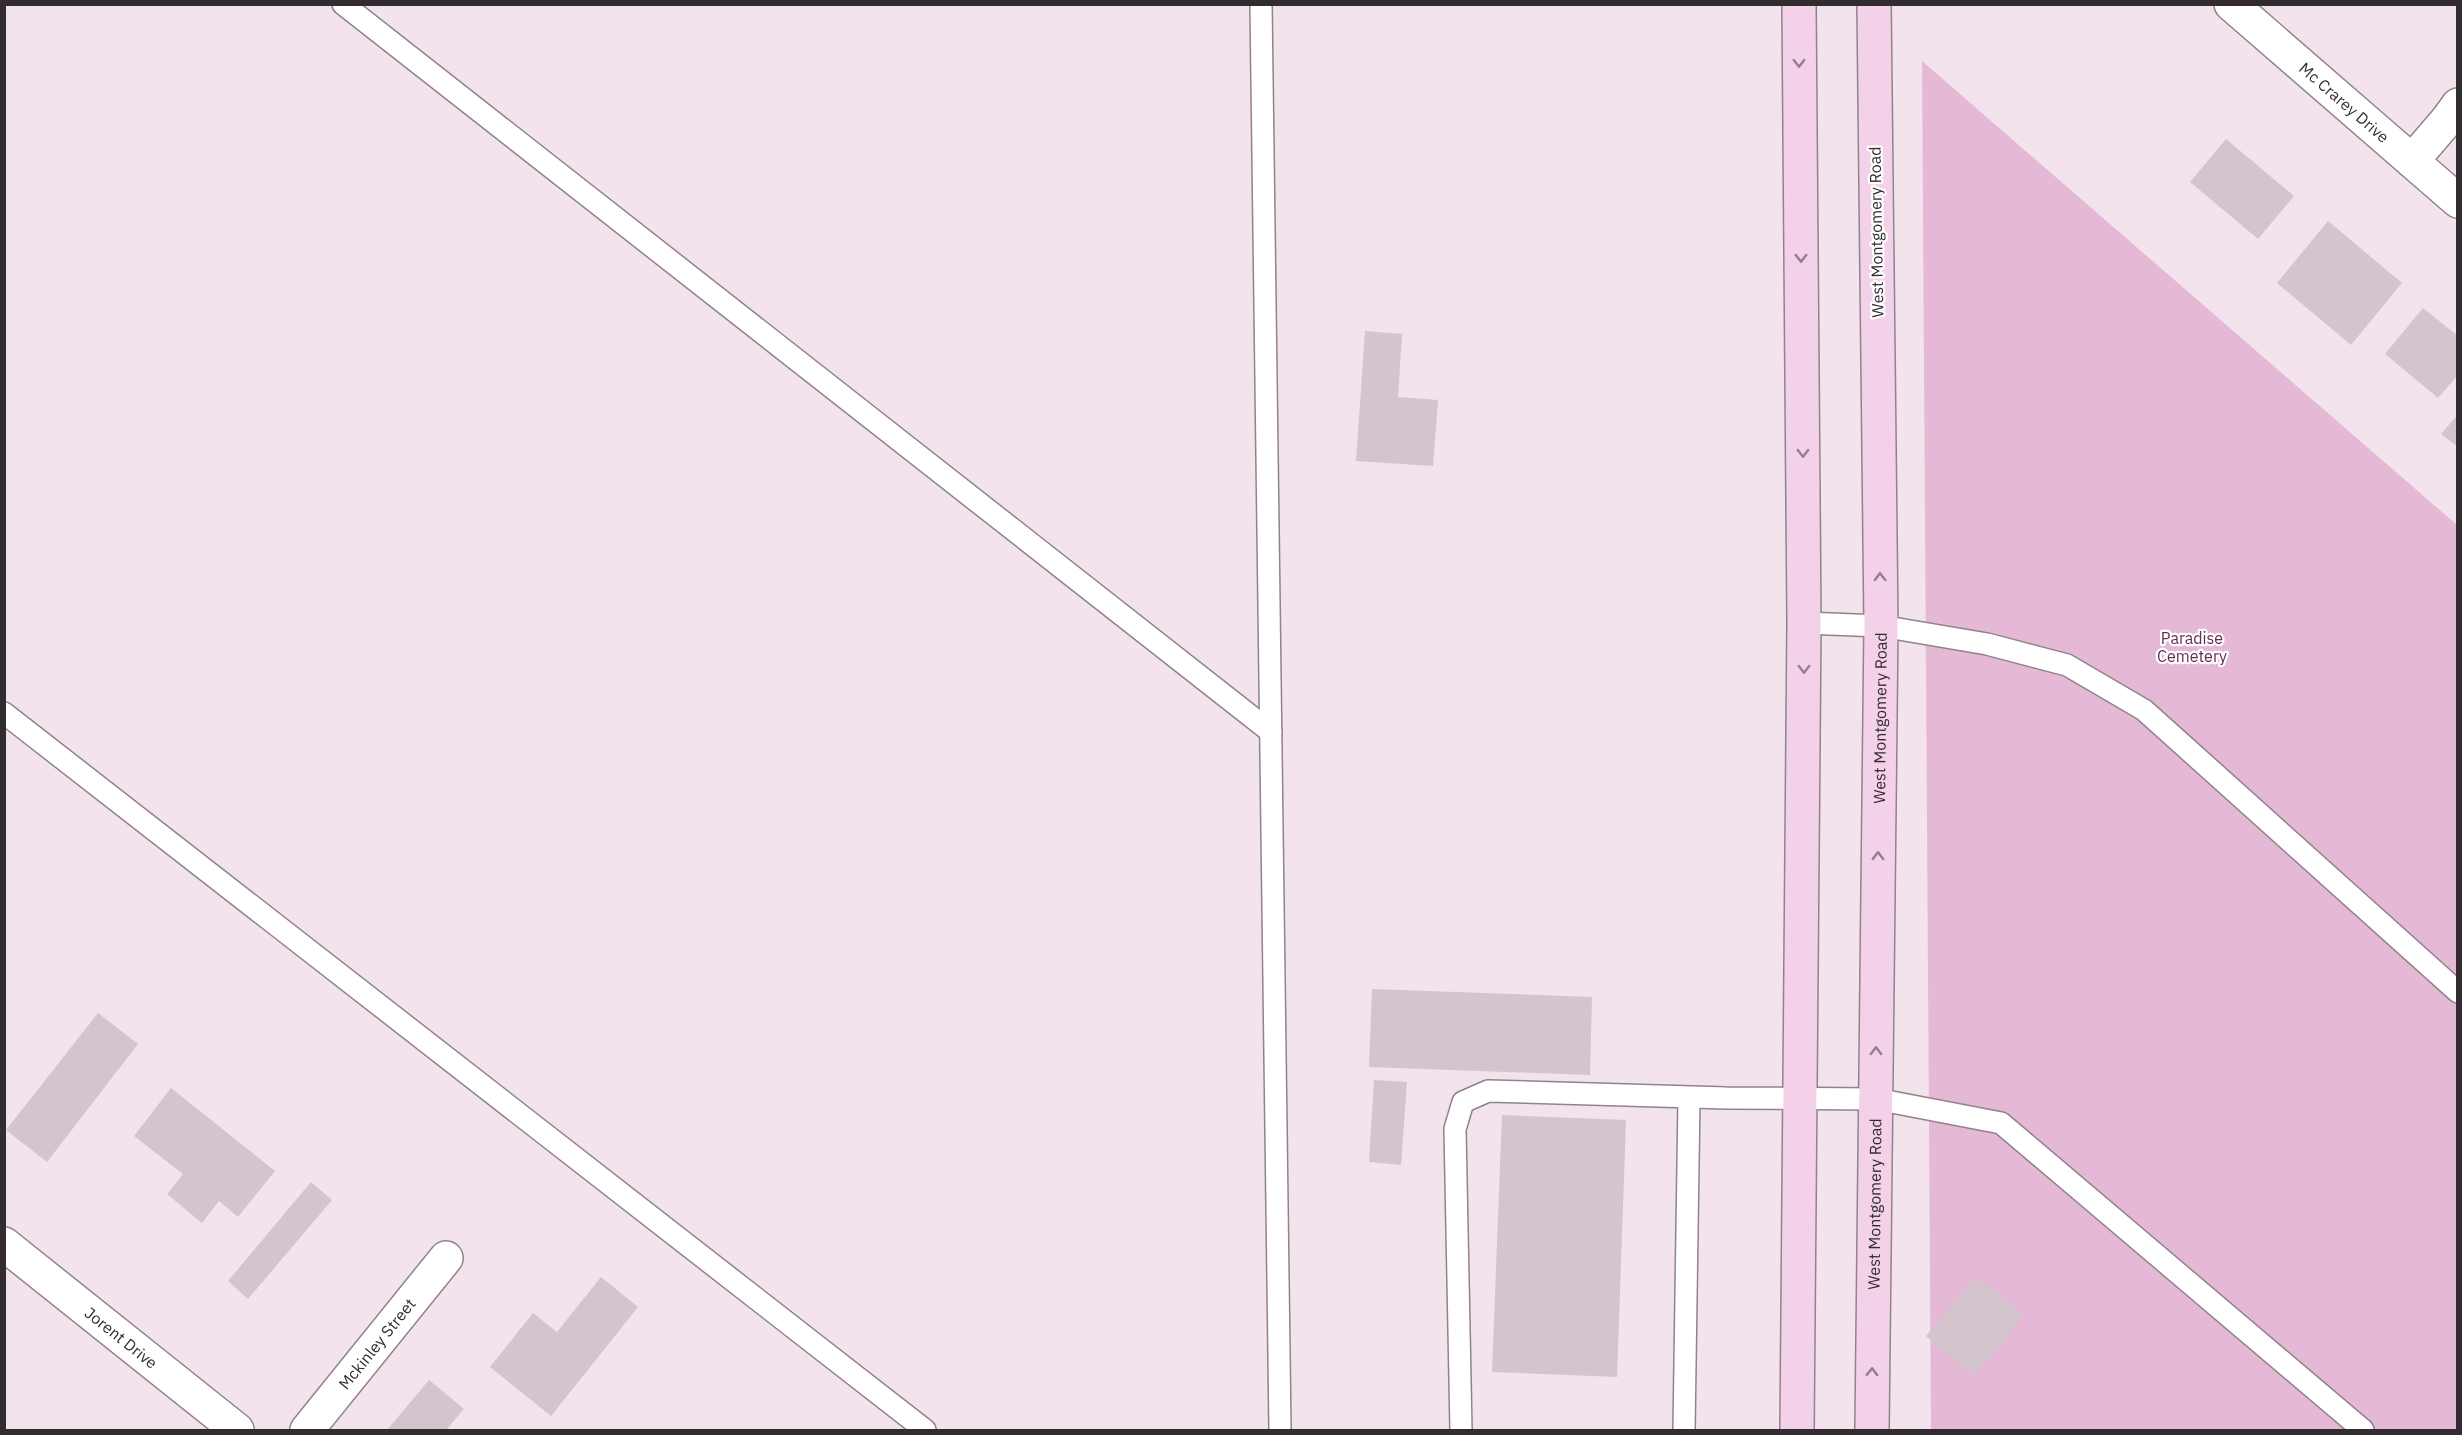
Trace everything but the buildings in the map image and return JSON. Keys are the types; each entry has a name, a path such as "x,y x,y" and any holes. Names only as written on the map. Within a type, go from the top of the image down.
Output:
{"main road":[{"path":"1797,1431 1804,623 1799,4"},
{"name":"West Montgomery Road","path":"1872,1431 1881,626 1874,4"}],"street":[{"name":"Mc Crarey Drive","path":"2231,4 2457,201"},
{"path":"2412,161 2457,105"},
{"name":"Jorent Drive","path":"4,1244 237,1431"},
{"name":"Mckinley Street","path":"307,1431 446,1258"}],"lane":[{"path":"343,4 1271,732"},
{"path":"1261,4 1280,1431"},
{"path":"1804,623 1881,626 1987,644 2067,665 2144,710 2457,992"},
{"path":"4,713 925,1431"},
{"path":"1461,1431 1455,1129 1463,1102 1488,1091 1689,1098 1876,1099 2001,1123 2363,1431"},
{"path":"1684,1431 1689,1098"}],"green space":[{"name":"Paradise Cemetery","path":"1922,61 2457,525 2457,1430 1931,1430"}]}
